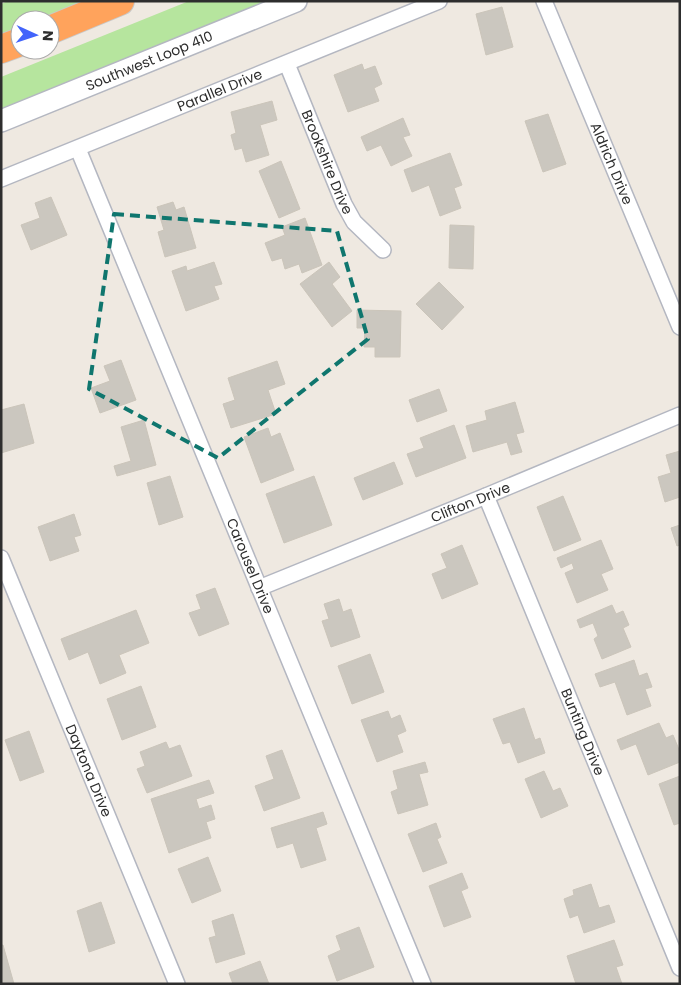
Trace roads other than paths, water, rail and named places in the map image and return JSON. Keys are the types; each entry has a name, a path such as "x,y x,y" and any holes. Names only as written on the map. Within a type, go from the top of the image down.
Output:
{"highway":[{"path":"60,26 120,1"}],"main road":[{"name":"Southwest Loop 410","path":"1,120 296,1"}],"street":[{"name":"Parallel Drive","path":"1,179 439,1"},
{"name":"Aldrich Drive","path":"544,1 680,327"},
{"name":"Brookshire Drive","path":"287,64 344,204 354,222 382,250"},
{"name":"Carousel Drive","path":"78,149 422,984"},
{"name":"Clifton Drive","path":"259,588 680,415"},
{"name":"Bunting Drive","path":"486,496 680,968"},
{"name":"Daytona Drive","path":"1,558 177,984"}]}
